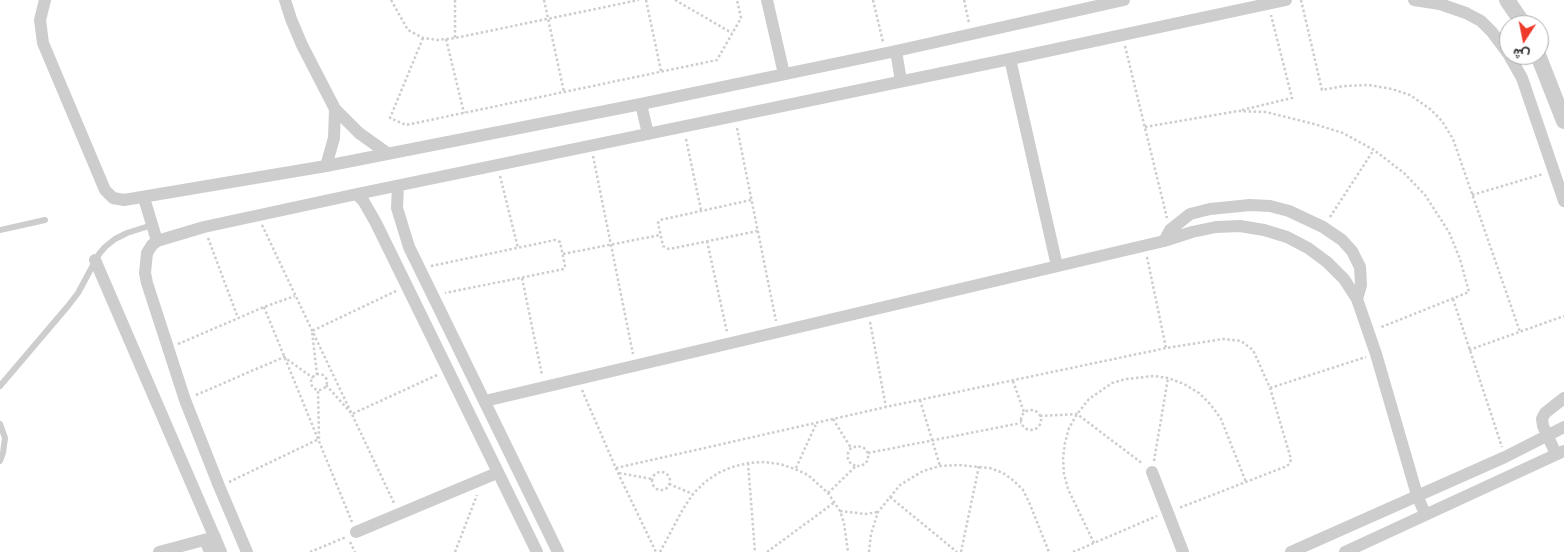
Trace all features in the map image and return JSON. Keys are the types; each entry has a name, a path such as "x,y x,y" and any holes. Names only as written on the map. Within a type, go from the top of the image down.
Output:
{"street":[{"path":"45,0 40,20 43,44 105,190 112,198 118,200 144,198 326,166 641,104 890,52 1124,0"},
{"path":"285,0 302,45 335,108 359,133 387,153"},
{"path":"767,0 784,74"},
{"path":"247,552 185,400 146,283 147,253 157,241 204,228 357,194 1123,35 1234,6 1268,4 1286,0"},
{"path":"1414,0 1440,4 1466,13 1492,32 1499,41"},
{"path":"1506,0 1517,15"},
{"path":"890,52 901,81"},
{"path":"1010,59 1057,266"},
{"path":"1515,65 1522,78 1564,201"},
{"path":"1542,65 1564,121"},
{"path":"641,104 648,134"},
{"path":"326,166 334,138 335,108"},
{"path":"398,186 398,208 409,247 421,268 558,552"},
{"path":"357,194 371,213 537,552"},
{"path":"144,198 157,241"},
{"path":"1167,236 1190,214 1210,209 1250,205 1270,206 1289,211 1324,227 1342,240 1352,251 1360,267 1361,285 1357,299"},
{"path":"485,401 1145,246 1167,236 1216,227 1240,226 1264,230 1287,237 1308,248 1327,262 1344,279 1357,299 1376,354 1417,495 1425,514"},
{"path":"391,255 409,247"},
{"path":"96,260 173,438 210,543 221,552"},
{"path":"1345,552 1560,453 1547,436 1542,422 1543,416 1564,398"},
{"path":"1291,552 1505,457 1564,428"},
{"path":"1152,472 1183,552"},
{"path":"356,532 497,473"},
{"path":"159,552 210,543"}],"lane":[{"path":"0,230 45,220"},
{"path":"0,386 78,293 105,247 127,233 152,225"},
{"path":"0,424 5,438 0,461"}],"path":[{"path":"392,0 408,30 423,38 446,39 639,0"},
{"path":"455,0 455,38"},
{"path":"544,0 564,92"},
{"path":"646,0 661,71"},
{"path":"675,0 732,34"},
{"path":"423,38 390,118 406,125 717,60 741,18 737,0"},
{"path":"873,0 890,52"},
{"path":"964,0 972,34"},
{"path":"1301,0 1322,90 1344,86 1369,86 1392,89 1410,96 1430,109 1442,121 1453,139 1520,332"},
{"path":"1145,127 1238,111 1292,98 1268,4"},
{"path":"1123,35 1145,127 1167,236"},
{"path":"446,39 464,113"},
{"path":"1238,111 1266,112 1314,124 1343,133 1374,150 1404,173 1425,195 1449,232 1460,259 1469,292 1368,332"},
{"path":"734,115 778,332"},
{"path":"683,126 702,210"},
{"path":"591,145 635,366"},
{"path":"1324,227 1374,150"},
{"path":"498,165 518,248"},
{"path":"1472,195 1554,170"},
{"path":"751,200 660,220 658,223 662,246 669,249 758,231"},
{"path":"257,216 400,515"},
{"path":"204,228 238,318"},
{"path":"563,254 660,235"},
{"path":"421,268 558,240 560,242 564,269 434,295"},
{"path":"707,241 730,343"},
{"path":"1145,246 1166,348"},
{"path":"522,278 544,387"},
{"path":"312,331 406,287"},
{"path":"168,348 264,307 295,296"},
{"path":"1453,299 1505,457"},
{"path":"264,307 356,532 310,552"},
{"path":"868,311 886,407"},
{"path":"1469,350 1564,316"},
{"path":"312,331 317,375"},
{"path":"616,468 817,422 1166,348 1223,339 1240,341 1253,350 1270,388 1291,459 1290,463 1287,466 1168,512 1073,552"},
{"path":"1270,388 1376,354"},
{"path":"284,358 313,378"},
{"path":"185,400 284,358"},
{"path":"352,414 447,370"},
{"path":"326,385 323,389 318,390 313,388 311,382 317,375 323,375 326,379 326,385 352,414"},
{"path":"1094,542 1068,489 1064,474 1064,443 1069,428 1089,399 1112,383 1140,376 1168,378 1184,384 1199,393 1221,419 1246,482"},
{"path":"1040,416 1077,414 1152,472 1168,378"},
{"path":"578,379 618,473 656,552"},
{"path":"1013,381 1024,412"},
{"path":"318,390 319,440"},
{"path":"920,400 940,466"},
{"path":"1036,411 1040,416 1041,422 1039,427 1034,430 1024,428 1021,423 1021,417 1024,412 1036,411"},
{"path":"833,419 851,448"},
{"path":"795,469 817,422"},
{"path":"868,454 1021,423"},
{"path":"219,486 319,440"},
{"path":"858,446 864,448 868,454 866,463 861,466 851,464 848,459 848,453 851,448 858,446"},
{"path":"660,552 683,509 693,494 705,482 718,473 732,467 764,462 780,464 808,475 828,493 840,511 847,535 848,552"},
{"path":"748,463 755,552"},
{"path":"869,552 871,534 878,512 900,485 923,472 940,466 959,464 979,466 1003,473 1014,481 1029,502 1049,552"},
{"path":"828,493 856,466"},
{"path":"962,552 979,466"},
{"path":"618,473 652,479"},
{"path":"663,473 669,478 669,484 666,488 658,490 652,483 652,479 656,474 663,473"},
{"path":"455,552 484,478"},
{"path":"669,484 693,494"},
{"path":"890,497 956,552"},
{"path":"767,552 835,502"},
{"path":"840,511 851,513 878,512"}]}
